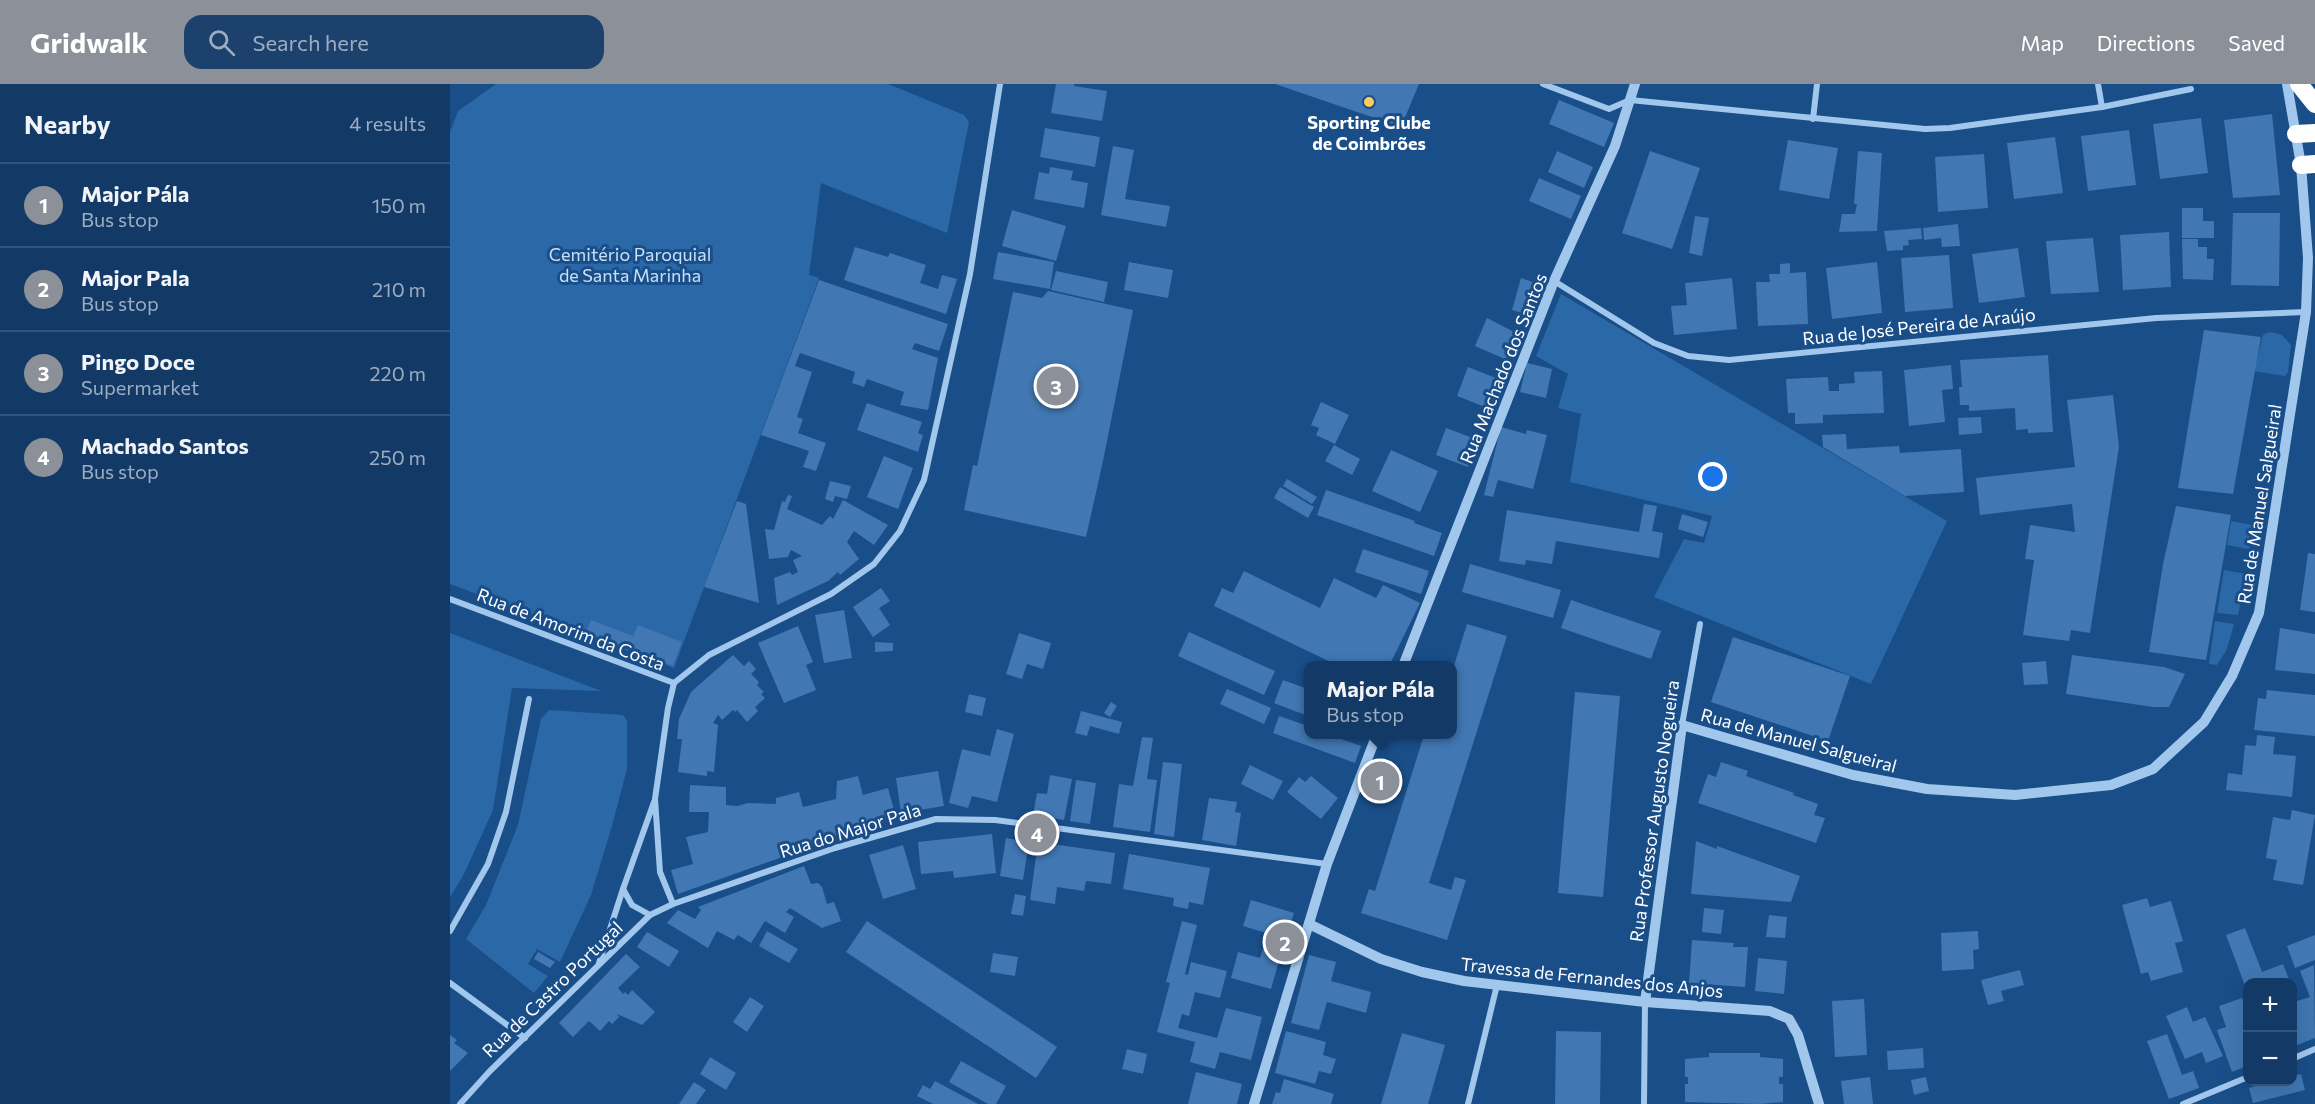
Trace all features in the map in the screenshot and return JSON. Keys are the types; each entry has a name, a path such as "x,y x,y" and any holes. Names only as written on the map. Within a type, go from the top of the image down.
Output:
{"highway":[{"path":"2291,85 2315,104"},
{"path":"2296,134 2315,133"}],"street":[{"path":"674,683 709,655 831,594 874,564 900,531 924,480 965,297 1000,84"},
{"path":"1543,84 1609,109 1630,100 1925,129 1950,128 2102,107 2191,89"},
{"name":"Rua Machado dos Santos","path":"1405,661 1554,281 1615,146 1635,84"},
{"path":"1813,119 1817,84"},
{"path":"2098,84 2102,107"},
{"name":"Rua de Manuel Salgueiral","path":"1682,725 1853,776 1927,789 2014,795 2110,785 2153,769 2205,723 2232,676 2259,613 2306,312 2308,165 2296,134 2291,85"},
{"name":"Rua de José Pereira de Araújo","path":"1554,281 1654,343 1688,356 1729,360 2156,318 2306,312"},
{"name":"Rua de Amorim da Costa","path":"450,599 674,683 668,708 656,799 660,872 673,904"},
{"name":"Rua Professor Augusto Nogueira","path":"1645,1002 1682,725 1700,624"},
{"path":"450,931 492,853 506,812 530,699"},
{"path":"1254,1104 1327,864 1375,739"},
{"name":"Rua de Amorim da Costa","path":"599,963 622,889 656,799"},
{"name":"Rua do Major Pala","path":"673,904 835,848 936,819 994,820 1327,864"},
{"path":"622,889 632,905 650,915"},
{"name":"Rua de Castro Portugal","path":"460,1104 489,1072 650,915 673,904"},
{"name":"Travessa de Fernandes dos Anjos","path":"1309,924 1381,959 1422,972 1464,981 1645,1002 1770,1011 1789,1019 1798,1035 1819,1104"},
{"path":"450,983 525,1038"},
{"path":"1468,1104 1497,985"},
{"path":"1644,1104 1645,1002"},
{"path":"2297,1057 2315,1049"},
{"path":"2183,1104 2243,1079"}],"green space":[{"name":"Cemitério Paroquial de Santa Marinha","path":"496,84 888,84 964,115 969,122 947,233 821,183 809,275 819,278 674,668 450,584 450,132 458,111"},
{"path":"1561,294 1947,521 1871,684 1654,597 1684,539 1704,543 1712,516 1570,482 1581,414 1558,408 1568,374 1536,356"},
{"path":"2270,332 2282,335 2291,345 2288,372 2285,376 2254,371 2263,335"},
{"path":"2231,521 2252,525 2249,549 2227,545"},
{"path":"2224,570 2246,574 2238,615 2217,613"},
{"path":"2215,621 2234,624 2227,649 2217,665 2209,664"},
{"path":"450,633 601,691 512,688 493,810 464,874 450,897"},
{"path":"549,710 623,715 627,721 627,769 591,895 560,962 537,949 528,964 548,976 534,993 466,939 486,905 518,825 541,719"}],"building":[{"path":"1056,84 1074,84 1074,86 1107,91 1102,121 1051,113"},
{"name":"Sporting Clube de Coimbrões","path":"1275,84 1419,84 1401,127"},
{"path":"1559,100 1614,123 1604,147 1549,124"},
{"path":"2272,114 2280,195 2233,198 2224,120"},
{"path":"2201,118 2208,173 2160,179 2153,124"},
{"path":"1045,128 1100,137 1095,167 1040,157"},
{"path":"2129,130 2136,185 2088,191 2081,136"},
{"path":"2055,137 2063,193 2014,199 2007,143"},
{"path":"1788,140 1838,148 1829,199 1779,190"},
{"path":"1113,146 1134,150 1125,199 1170,206 1166,227 1101,215"},
{"path":"1557,151 1593,167 1584,188 1548,172"},
{"path":"1650,151 1700,168 1672,249 1622,233"},
{"path":"1858,151 1882,153 1877,231 1839,232 1842,214 1855,214"},
{"path":"1984,154 1988,208 1938,212 1935,157"},
{"path":"1050,167 1073,171 1071,180 1088,183 1084,208 1034,199 1039,172 1049,174"},
{"path":"1539,178 1581,196 1571,219 1529,201"},
{"path":"2182,208 2203,208 2203,221 2214,221 2214,238 2182,238"},
{"path":"1012,210 1066,226 1056,261 1002,246"},
{"path":"2233,213 2280,213 2279,286 2231,285"},
{"path":"1695,216 1709,218 1702,256 1689,253"},
{"path":"1958,224 1960,246 1942,247 1941,238 1924,240 1923,228"},
{"path":"1921,228 1922,239 1908,240 1909,245 1903,246 1903,250 1887,251 1884,231"},
{"path":"2169,232 2171,287 2123,290 2120,235"},
{"path":"2093,238 2099,292 2051,294 2046,241"},
{"path":"2182,239 2198,239 2198,247 2207,247 2207,259 2214,259 2213,280 2183,279"},
{"path":"855,247 888,257 890,253 926,265 920,283 938,289 942,275 957,279 946,314 844,280"},
{"path":"2018,248 2025,297 1979,303 1972,254"},
{"path":"998,252 1054,262 1050,289 993,279"},
{"path":"1949,255 1953,308 1905,312 1901,258"},
{"path":"1129,262 1173,270 1168,298 1124,290"},
{"path":"1877,262 1882,313 1832,319 1826,268"},
{"path":"1790,263 1790,273 1806,272 1808,324 1758,326 1756,282 1770,282 1769,274 1780,274 1780,264"},
{"path":"1056,271 1108,282 1104,302 1051,290"},
{"path":"1521,278 1536,283 1526,314 1512,310"},
{"path":"1732,278 1737,329 1674,335 1671,306 1687,305 1685,283"},
{"path":"819,280 948,324 939,351 915,343 912,349 938,358 928,410 900,405 904,392 867,379 864,387 852,383 855,372 800,353 795,366 812,372 797,417 803,419 798,433 826,443 816,471 803,467 809,451 761,435"},
{"path":"1048,291 1133,310 1086,537 964,510 973,465 977,466 1013,292 1042,298"},
{"path":"1487,318 1518,334 1507,360 1475,346"},
{"path":"2204,330 2261,337 2233,494 2178,488"},
{"path":"2048,355 2053,432 2028,433 2028,429 2016,430 2015,408 1969,411 1969,405 1960,405 1959,387 1962,387 1960,360"},
{"path":"1527,363 1552,369 1546,398 1520,392"},
{"path":"1951,365 1953,389 1942,390 1945,422 1909,426 1904,370"},
{"path":"1468,367 1501,380 1490,409 1457,396"},
{"path":"1882,371 1884,413 1823,415 1823,423 1795,424 1795,413 1788,413 1786,379 1828,377 1829,391 1839,391 1839,384 1855,383 1854,372"},
{"path":"2113,395 2119,447 2090,633 2071,630 2069,641 2023,635 2034,560 2025,559 2030,525 2075,532 2072,504 1980,515 1976,478 2075,467 2067,400"},
{"path":"1321,402 1349,415 1335,444 1316,435 1319,428 1311,425"},
{"path":"867,403 922,422 918,433 923,435 918,452 857,430"},
{"path":"1981,417 1982,433 1959,435 1958,418"},
{"path":"1501,427 1526,434 1527,430 1547,435 1533,489 1498,480 1493,497 1484,495"},
{"path":"1446,428 1478,440 1468,467 1436,455"},
{"path":"1846,434 1847,449 1899,446 1900,453 1961,449 1964,492 1905,496 1823,447 1822,435"},
{"path":"1334,445 1360,459 1352,475 1325,461"},
{"path":"1391,450 1438,471 1420,512 1372,491"},
{"path":"884,456 913,468 898,509 867,497"},
{"path":"1287,479 1317,497 1312,504 1283,486"},
{"path":"830,481 851,486 847,499 835,496 833,502 825,499"},
{"path":"1280,487 1314,507 1308,518 1274,498"},
{"path":"1326,490 1415,521 1414,523 1442,533 1434,556 1317,515"},
{"path":"788,495 792,496 787,509 822,525 830,516 833,519 843,500 888,525 874,545 854,531 847,542 859,559 840,575 838,572 828,581 777,605 774,578 790,572 792,575 798,572 793,560 802,556 791,550 788,557 769,559 765,529 774,530 782,501 785,502"},
{"path":"737,501 746,504 759,603 704,587"},
{"path":"1644,504 1657,506 1652,531 1663,533 1659,558 1556,541 1552,564 1526,560 1525,565 1499,561 1507,510 1639,532"},
{"path":"2176,506 2231,515 2206,660 2149,652 2163,564"},
{"path":"1682,514 1708,522 1703,537 1678,529"},
{"path":"1363,549 1429,571 1421,594 1355,572"},
{"path":"2308,553 2315,554 2315,612 2300,610"},
{"path":"1470,564 1561,590 1553,618 1462,592"},
{"path":"1244,571 1320,608 1334,578 1376,598 1383,585 1420,603 1391,661 1329,661 1214,606 1222,588 1233,593"},
{"path":"881,588 890,601 879,608 890,625 873,637 853,607"},
{"path":"1571,600 1661,631 1651,659 1561,628"},
{"path":"844,610 852,658 824,663 815,615"},
{"path":"591,620 633,636 638,625 682,642 673,666 586,632"},
{"path":"1467,624 1507,636 1429,883 1451,890 1455,877 1466,880 1447,940 1361,913 1369,889 1375,891 1423,739 1457,739 1455,661"},
{"path":"798,626 813,662 806,665 816,690 784,703 758,643"},
{"path":"2280,628 2315,634 2315,674 2275,670"},
{"path":"1189,632 1275,671 1264,695 1178,656"},
{"path":"1019,633 1051,643 1043,669 1027,664 1022,679 1006,674"},
{"path":"1733,637 1850,676 1828,741 1711,702"},
{"path":"875,642 893,643 893,651 875,652"},
{"path":"733,655 744,666 749,661 756,669 751,674 759,682 757,685 764,692 761,694 765,698 755,707 758,711 747,722 737,710 735,712 733,710 722,720 718,715 713,723 718,725 714,772 707,771 707,776 678,772 682,739 677,739 679,719 691,692"},
{"path":"2072,655 2164,667 2185,674 2169,707 2153,707 2066,694"},
{"path":"2046,661 2048,684 2024,685 2022,663"},
{"path":"1283,680 1304,688 1304,714 1274,703"},
{"path":"1227,689 1271,708 1264,724 1220,704"},
{"path":"2267,690 2315,695 2315,736 2254,730 2258,698 2266,699"},
{"path":"1575,692 1620,696 1603,897 1558,893"},
{"path":"969,694 986,698 982,716 965,712"},
{"path":"1111,702 1117,706 1110,717 1104,713"},
{"path":"1081,711 1122,722 1119,734 1090,726 1087,736 1075,733"},
{"path":"1279,716 1304,725 1304,739 1341,739 1361,746 1355,763 1273,733"},
{"path":"997,729 1014,734 997,802 972,796 968,808 949,803 962,749 990,756"},
{"path":"2257,735 2275,737 2273,754 2296,756 2292,797 2226,790 2228,773 2242,775 2245,745 2256,746"},
{"path":"1142,737 1153,738 1147,779 1157,780 1150,832 1113,827 1119,784 1133,786"},
{"path":"1163,762 1182,764 1174,837 1154,834"},
{"path":"1721,762 1748,771 1746,776 1818,804 1814,815 1825,818 1816,843 1698,803 1708,774 1716,777"},
{"path":"1250,765 1283,781 1273,800 1241,784"},
{"path":"938,771 944,806 901,813 896,778"},
{"path":"1050,775 1072,779 1064,820 1033,815 1037,793 1047,794"},
{"path":"858,776 863,795 888,788 896,817 678,894 671,870 693,864 686,837 708,832 709,812 689,812 690,785 726,787 726,805 737,806 748,803 776,804 776,798 799,792 803,807 836,799 837,781"},
{"path":"1311,776 1338,798 1321,819 1287,792 1299,777 1305,782"},
{"path":"1076,780 1096,783 1090,824 1070,821"},
{"path":"1209,798 1237,802 1235,812 1241,813 1236,846 1202,840"},
{"path":"2292,810 2315,815 2303,885 2273,880 2277,860 2266,858 2273,817 2290,820"},
{"path":"992,834 996,873 954,878 953,871 921,874 918,842"},
{"path":"1006,838 1029,842 1023,880 1000,876"},
{"path":"1696,841 1717,849 1717,846 1800,876 1791,902 1691,894"},
{"path":"1038,842 1115,853 1111,884 1086,881 1084,891 1057,887 1055,904 1030,900"},
{"path":"903,845 916,889 883,899 869,855"},
{"path":"1129,854 1210,868 1203,905 1189,902 1188,909 1173,906 1174,898 1123,889"},
{"path":"804,866 811,884 818,883 822,887 827,904 834,902 841,921 822,928 790,908 786,912 794,917 785,933 765,921 751,943 738,935 734,940 717,931 708,948 667,923 678,910 695,919 701,910 698,907"},
{"path":"1015,894 1026,896 1023,916 1011,914"},
{"path":"2147,898 2150,907 2171,901 2183,941 2175,943 2183,972 2151,981 2148,972 2141,974 2122,905"},
{"path":"1251,900 1294,913 1286,939 1243,926"},
{"path":"1704,908 1724,910 1721,934 1702,932"},
{"path":"1769,915 1787,917 1785,938 1766,937"},
{"path":"867,921 1057,1047 1036,1078 846,952"},
{"path":"1182,921 1197,925 1185,974 1188,975 1191,962 1227,971 1220,998 1195,992 1189,1016 1182,1014 1178,1028 1217,1038 1226,1008 1262,1017 1251,1060 1220,1052 1215,1069 1190,1062 1195,1042 1157,1032 1170,983 1166,982"},
{"path":"2245,928 2262,972 2283,964 2288,978 2243,978 2243,980 2226,935"},
{"path":"767,931 798,949 789,963 759,946"},
{"path":"1978,931 1979,949 1973,950 1974,969 1942,971 1941,933"},
{"path":"647,932 679,951 669,967 637,947"},
{"path":"2315,935 2315,960 2295,968 2287,946"},
{"path":"1692,940 1734,943 1733,947 1748,947 1745,987 1689,983"},
{"path":"1264,945 1282,950 1271,989 1231,978 1238,952 1260,958"},
{"path":"538,952 555,962 550,968 534,959"},
{"path":"993,953 1018,957 1015,976 990,972"},
{"path":"626,954 640,967 618,988 623,994 625,992 628,995 632,990 655,1012 642,1025 617,1014 619,1017 612,1024 609,1021 600,1031 589,1021 573,1037 559,1023"},
{"path":"1309,955 1336,962 1331,981 1371,992 1366,1013 1327,1002 1319,1030 1291,1023"},
{"path":"1758,958 1787,961 1784,994 1755,991"},
{"path":"2314,965 2315,1038 2297,1045 2297,1001 2310,997 2300,971"},
{"path":"2020,970 2024,985 2001,991 2004,1001 1988,1005 1981,980"},
{"path":"750,997 764,1006 747,1032 733,1022"},
{"path":"2242,998 2243,1001 2243,1068 2232,1072 2217,1030 2226,1027 2219,1006"},
{"path":"1864,999 1867,1055 1835,1057 1832,1001"},
{"path":"2187,1007 2193,1022 2205,1017 2223,1056 2206,1063 2202,1052 2185,1059 2166,1016"},
{"path":"1286,1031 1326,1042 1323,1055 1336,1059 1331,1074 1319,1071 1315,1084 1275,1073"},
{"path":"1556,1031 1601,1032 1600,1104 1555,1104"},
{"path":"1402,1033 1445,1045 1428,1104 1381,1104"},
{"path":"2167,1034 2182,1075 2193,1071 2199,1088 2169,1099 2147,1041"},
{"path":"450,1035 457,1040 454,1043 468,1053 450,1071"},
{"path":"1923,1048 1924,1068 1888,1070 1887,1051"},
{"path":"1127,1049 1147,1054 1143,1074 1122,1069"},
{"path":"1709,1053 1760,1053 1760,1057 1783,1059 1783,1077 1779,1077 1779,1084 1783,1084 1783,1102 1760,1104 1685,1102 1685,1084 1688,1084 1688,1077 1685,1077 1685,1059 1709,1057"},
{"path":"710,1057 736,1073 726,1090 700,1074"},
{"path":"961,1061 1006,1086 996,1104 988,1104 949,1082"},
{"path":"1196,1072 1242,1084 1237,1104 1188,1104"},
{"path":"2301,1074 2305,1090 2253,1103 2249,1088 2297,1086 2297,1075"},
{"path":"1870,1077 1873,1104 1844,1104 1841,1081"},
{"path":"1926,1077 1929,1091 1914,1095 1911,1080"},
{"path":"1284,1079 1334,1094 1331,1104 1272,1104 1276,1092 1280,1093"},
{"path":"935,1081 978,1104 933,1104 917,1096 923,1085 930,1089"},
{"path":"694,1082 706,1090 696,1104 679,1104"}],"place":[{"name":"Sporting Clube de Coimbrões","path":"1369,102"},
{"name":"Pingo Doce","path":"1056,386"},
{"name":"Major Pála","path":"1380,781"},
{"name":"Machado Santos","path":"1037,833"},
{"name":"Major Pala","path":"1285,942"}]}
